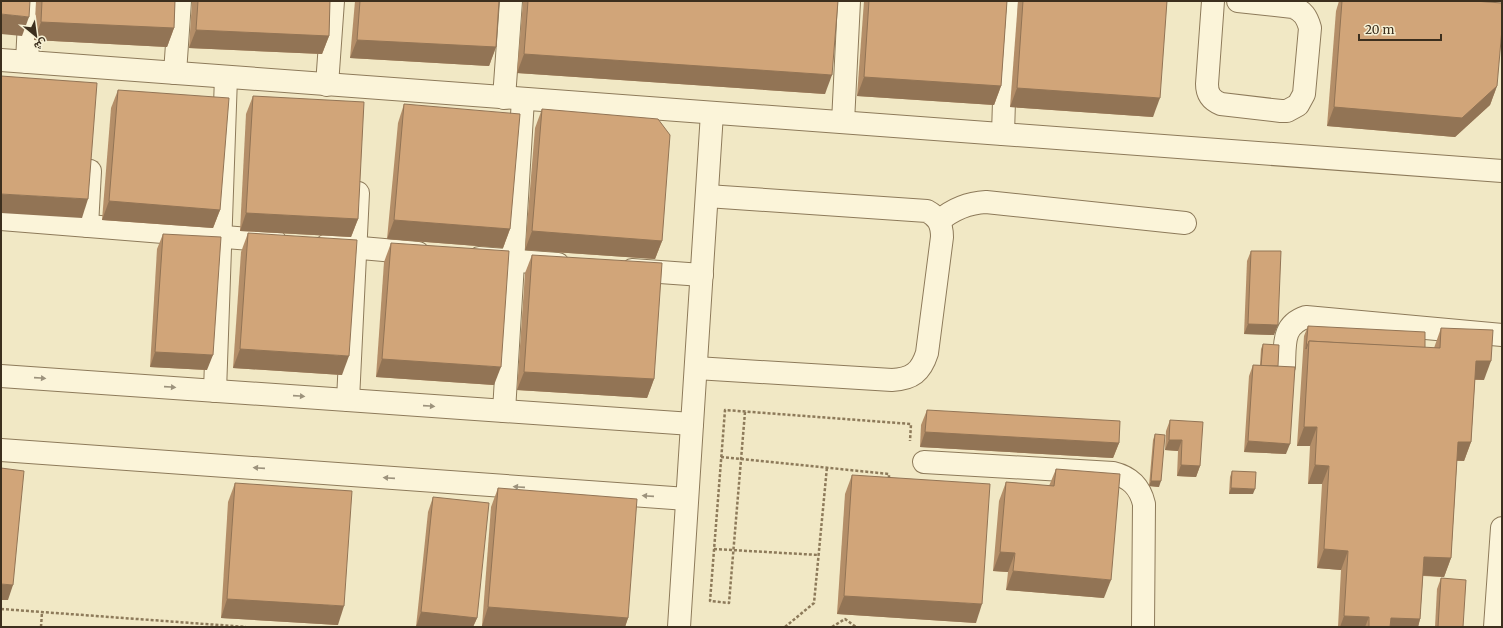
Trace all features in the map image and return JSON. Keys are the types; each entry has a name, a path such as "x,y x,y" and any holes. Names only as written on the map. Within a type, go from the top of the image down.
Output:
{"street":[{"path":"27,62 30,1"},
{"path":"175,73 180,1"},
{"path":"327,85 333,1"},
{"path":"504,411 513,261 513,98 511,1"},
{"path":"843,122 849,1"},
{"path":"1003,134 1007,1"},
{"path":"1213,1 1207,84 1207,90 1210,96 1221,104 1281,111 1293,108 1298,105 1304,94 1310,28 1308,21 1299,10 1292,7 1238,1"},
{"path":"1,60 27,62 95,75 175,73 1502,171"},
{"path":"215,391 226,77"},
{"path":"362,110 363,87"},
{"path":"679,627 712,113"},
{"path":"87,226 90,155"},
{"path":"348,400 359,171"},
{"path":"696,368 892,380 902,380 911,376 919,370 928,353 942,237 942,228 939,221 934,215 919,209 707,196"},
{"path":"939,221 956,209 966,205 986,202 1185,223"},
{"path":"1,219 434,254"},
{"path":"458,256 576,266"},
{"path":"615,268 702,275"},
{"path":"1284,366 1286,337 1288,330 1299,319 1306,317 1502,335"},
{"path":"1,376 692,424"},
{"path":"1,450 687,499"},
{"path":"924,462 1113,473 1122,475 1130,480 1142,495 1144,504 1143,627"},
{"path":"1495,627 1502,528"}],"path":[{"path":"745,412 729,603 710,601 725,410 911,424 910,446"},
{"path":"721,457 889,474 888,478 894,479"},
{"path":"785,627 814,603 827,467"},
{"path":"714,549 819,555"},
{"path":"1,609 208,626 246,627"},
{"path":"41,627 42,612"},
{"path":"832,627 844,619 856,627"}],"building":[{"path":"1,1 30,1 29,17 1,14"},
{"path":"42,1 175,1 174,28 41,22"},
{"path":"198,1 330,1 329,36 196,30"},
{"path":"360,1 499,1 496,47 357,40"},
{"path":"528,1 838,1 832,75 524,54"},
{"path":"869,1 1007,1 1001,86 864,77"},
{"path":"1023,1 1167,1 1160,98 1017,88"},
{"path":"1342,1 1474,1 1502,3 1502,29 1497,86 1462,118 1334,107"},
{"path":"1,76 97,83 88,199 1,194"},
{"path":"118,90 229,98 220,210 109,201"},
{"path":"253,96 364,102 358,219 246,213"},
{"path":"404,104 520,114 510,229 394,220"},
{"path":"542,109 658,119 670,135 662,241 532,231"},
{"path":"248,233 357,240 349,356 240,349"},
{"path":"163,234 221,237 213,355 155,352"},
{"path":"391,243 509,251 501,367 382,359"},
{"path":"1251,251 1281,251 1278,325 1248,324"},
{"path":"532,255 662,263 654,379 524,372"},
{"path":"1308,326 1425,332 1425,348 1309,341 1306,349"},
{"path":"1441,328 1493,330 1491,361 1476,361 1471,442 1458,442 1451,558 1424,557 1420,619 1391,618 1390,627 1369,627 1369,617 1344,616 1348,551 1324,549 1329,466 1315,465 1317,427 1304,427 1309,341 1440,348"},
{"path":"1263,344 1279,345 1278,366 1261,366"},
{"path":"1253,365 1295,367 1290,444 1248,441"},
{"path":"927,410 1120,421 1119,443 925,432"},
{"path":"1170,420 1203,422 1200,466 1181,465 1182,440 1169,440"},
{"path":"1155,434 1165,435 1161,481 1151,481"},
{"path":"1,468 24,471 13,585 1,584"},
{"path":"1056,469 1120,474 1111,580 1013,571 1015,553 1000,552 1006,482 1054,486"},
{"path":"1232,471 1256,472 1255,489 1231,488"},
{"path":"852,475 990,484 982,604 844,596"},
{"path":"235,483 352,491 344,606 227,599"},
{"path":"498,488 637,499 628,618 488,607"},
{"path":"433,497 489,503 477,618 421,612"},
{"path":"1441,578 1466,580 1463,627 1438,627"}]}
